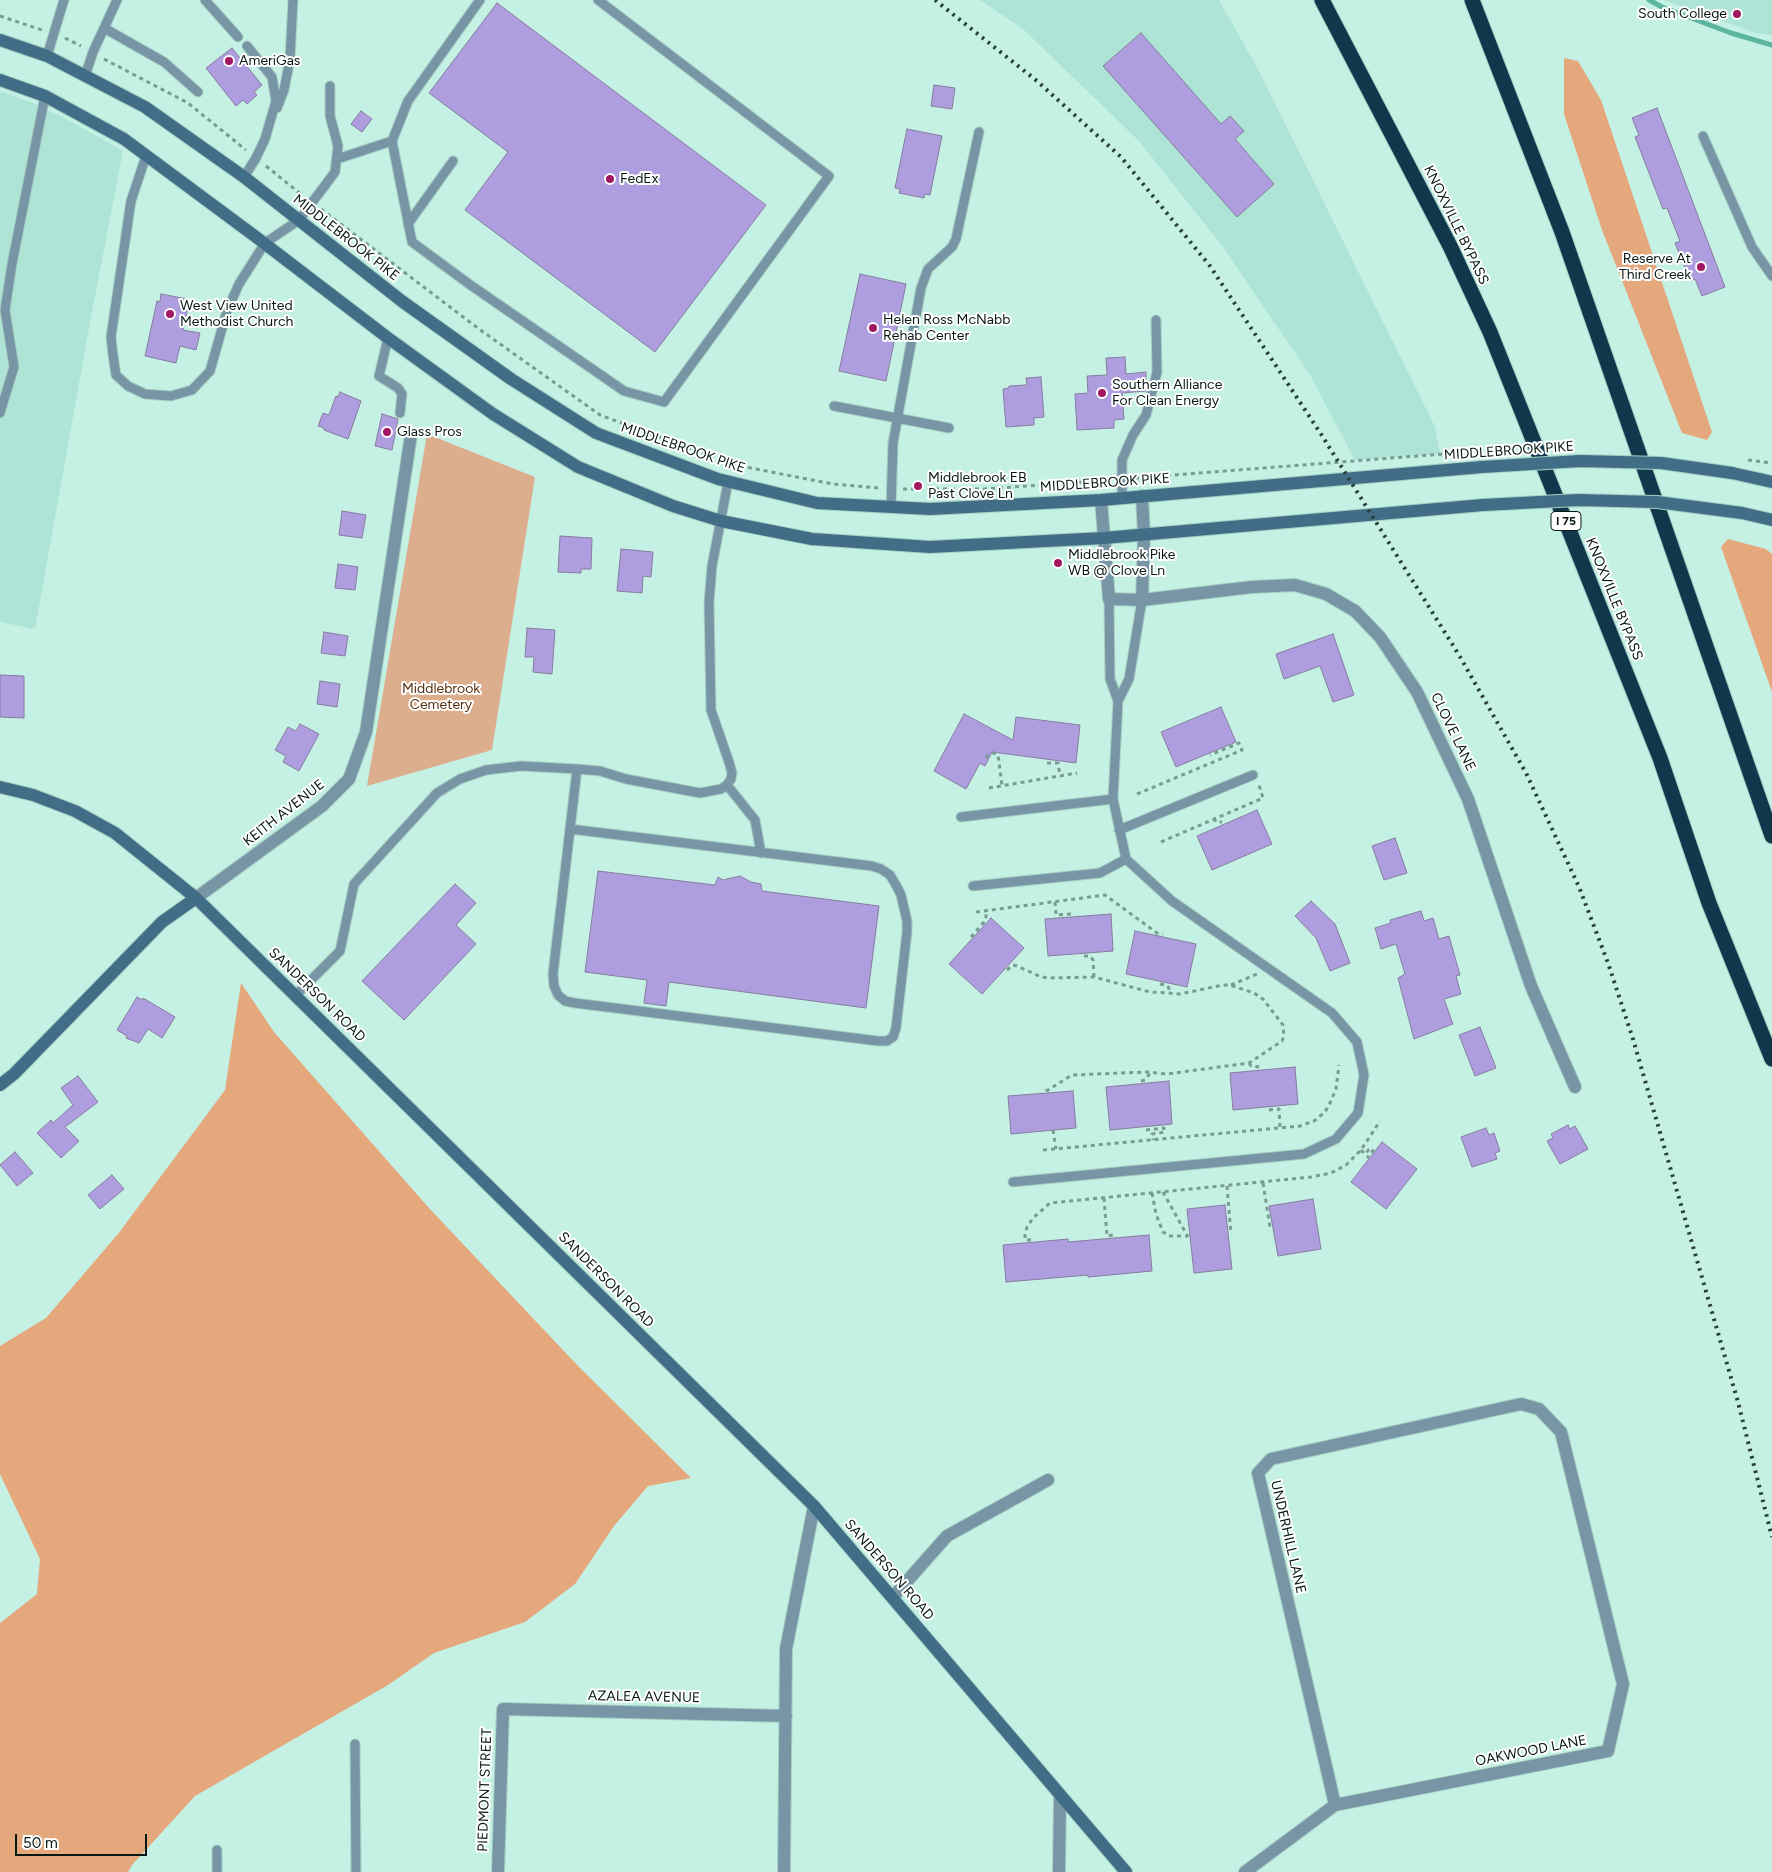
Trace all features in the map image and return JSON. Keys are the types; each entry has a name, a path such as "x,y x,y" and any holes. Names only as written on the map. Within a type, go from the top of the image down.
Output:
{"highway":[{"name":"KNOXVILLE BYPASS","path":"1322,0 1450,246 1490,332 1660,758 1709,903 1772,1059"},
{"path":"1472,0 1562,232 1772,836"}],"main road":[{"name":"MIDDLEBROOK PIKE","path":"0,40 47,56 145,107 244,177 403,302 511,379 596,433 728,482 817,503 930,509 1102,500 1482,467 1589,461 1661,463 1732,473 1772,482"},
{"path":"0,80 45,96 124,139 265,243 388,338 493,414 578,467 673,506 721,520 812,539 930,548 1104,538 1483,506 1578,500 1657,502 1742,513 1772,520"},
{"name":"SANDERSON ROAD","path":"0,787 33,795 76,811 115,833 196,898 814,1506 1126,1872"},
{"name":"KEITH AVENUE","path":"0,1085 14,1074 162,922 196,898"}],"street":[{"name":"KEITH AVENUE","path":"196,898 322,806 349,780 366,732 412,435"},
{"path":"1142,496 1144,535 1142,600"},
{"path":"1102,500 1110,599"},
{"name":"CLOVE LANE","path":"1110,599 1142,600 1252,587 1294,585 1326,594 1355,610 1380,637 1417,692 1468,798 1531,986 1575,1087"},
{"name":"UNDERHILL LANE","path":"1335,1805 1258,1473 1271,1460 1280,1457 1521,1404 1539,1409"},
{"name":"OAKWOOD LANE","path":"1246,1872 1335,1805 1608,1751 1623,1684 1561,1432 1539,1409"},
{"path":"893,1597 947,1536 1048,1480"},
{"path":"784,1872 786,1649 814,1506"},
{"name":"AZALEA AVENUE","path":"502,1709 786,1716"},
{"name":"PIEDMONT STREET","path":"498,1872 502,1709"},
{"path":"1059,1872 1060,1796"}],"lane":[{"path":"47,56 64,0"},
{"path":"85,76 93,52 117,0"},
{"path":"205,0 238,37"},
{"path":"244,177 265,139 284,90 290,59 293,0"},
{"path":"480,0 408,101 392,141 412,242 624,392 664,402 829,176 598,0"},
{"path":"104,28 164,62 198,92"},
{"path":"247,46 272,77 276,101 265,139"},
{"path":"146,156 131,201 111,337 116,375 128,386 145,394 171,396 192,390 210,371 235,293 265,243 298,220 335,172 338,146 330,116 330,86"},
{"path":"0,413 14,368 5,310 12,264 45,96"},
{"path":"890,507 892,443 925,275 928,269 952,247 956,239 979,132"},
{"path":"1703,136 1752,247 1772,276"},
{"path":"337,159 392,141"},
{"path":"408,224 453,161"},
{"path":"1122,498 1122,460 1133,435 1146,415 1157,372 1156,320"},
{"path":"388,338 379,376 398,388 402,394 400,413"},
{"path":"834,406 949,428"},
{"path":"296,995 340,951 354,884 438,793 460,779 486,770 521,766 600,771 700,793 721,789 727,785 732,773 711,710 709,602 712,566 728,482"},
{"path":"1013,1182 1304,1154 1336,1139 1358,1113 1364,1074 1357,1042 1332,1013 1172,901 1126,860 1113,799 1118,700 1110,679 1110,599"},
{"path":"1118,700 1129,679 1142,600"},
{"path":"570,829 872,866 881,869 893,880 899,890 905,910 907,932 896,1028 893,1037 887,1041 878,1041 566,1000 558,995 554,986 553,974 577,769"},
{"path":"1119,830 1253,775"},
{"path":"727,785 755,820 761,853"},
{"path":"961,817 1113,799"},
{"path":"973,886 1100,873 1126,860"},
{"path":"355,1744 356,1872"},
{"path":"217,1850 217,1872"}],"path":[{"path":"1137,794 1242,750 1239,743 1210,755"},
{"path":"986,758 988,755 998,755 1002,785"},
{"path":"1047,762 1058,763 1060,776"},
{"path":"989,788 1077,773"},
{"path":"1161,842 1263,798 1258,784"},
{"path":"1214,818 1216,822 1222,822"},
{"path":"976,912 1105,895 1158,933 1163,934"},
{"path":"1056,902 1056,915 1073,914"},
{"path":"971,937 984,922 986,911"},
{"path":"1084,956 1090,956 1093,960 1094,977"},
{"path":"1007,970 1017,966 1047,978 1094,977 1150,992 1180,994 1230,985 1254,993 1263,1000 1283,1025 1284,1036 1282,1041 1249,1063 1168,1074 1151,1072 1072,1076 1044,1091"},
{"path":"1230,985 1254,976 1264,966"},
{"path":"1160,984 1168,988 1168,993"},
{"path":"1249,1063 1251,1066 1259,1067"},
{"path":"1043,1150 1300,1126 1314,1121 1325,1112 1336,1090 1339,1065"},
{"path":"1141,1081 1145,1080 1151,1072"},
{"path":"1269,1110 1279,1109 1280,1128"},
{"path":"1031,1240 1025,1240 1027,1227 1040,1210 1050,1203 1263,1183 1331,1173 1346,1165 1361,1150 1380,1121"},
{"path":"1146,1130 1164,1128 1165,1132 1152,1134 1153,1140"},
{"path":"1053,1130 1056,1149"},
{"path":"1361,1150 1365,1154 1370,1148 1373,1151 1367,1158"},
{"path":"1263,1183 1270,1227"},
{"path":"1227,1186 1231,1234"},
{"path":"1152,1193 1156,1214 1163,1232 1169,1236 1188,1237 1164,1192"},
{"path":"1104,1198 1107,1236 1113,1235"}],"shaded area":[{"path":"980,0 1219,0 1260,73 1435,427 1440,454 1355,460 1310,375 1223,247 1139,141 1023,29"},
{"name":"South College","path":"1663,0 1772,0 1772,35 1756,33"},
{"path":"1564,58 1578,61 1601,100 1712,432 1707,440 1682,433 1602,230 1564,114"},
{"path":"0,91 33,103 70,121 123,151 35,629 0,622"},
{"path":"1728,539 1766,549 1772,554 1772,692 1721,547"},
{"path":"241,983 274,1032 429,1208 578,1366 691,1478 648,1486 614,1526 575,1584 525,1622 434,1653 388,1685 195,1796 132,1865 128,1872 0,1872 0,1623 37,1594 40,1559 0,1474 0,1346 46,1318 118,1234 225,1090"}],"green space":[{"name":"Middlebrook Cemetery","path":"427,434 535,477 492,750 367,786"}],"building":[{"name":"FedEx","path":"497,3 766,205 655,352 465,210 508,152 429,93"},
{"path":"1141,33 1221,124 1230,116 1244,131 1235,139 1274,184 1237,217 1103,66"},
{"name":"AmeriGas","path":"232,48 262,85 254,92 257,95 247,104 243,100 236,106 206,68"},
{"path":"934,85 955,88 952,109 931,106"},
{"path":"1657,108 1725,287 1702,296 1695,279 1690,281 1675,243 1680,241 1667,208 1663,209 1635,137 1639,135 1632,118"},
{"path":"361,111 372,119 362,132 351,124"},
{"path":"907,129 942,136 930,195 925,194 924,198 899,193 900,189 895,188"},
{"name":"Helen Ross McNabb Rehab Center","path":"860,274 906,284 886,381 839,371"},
{"path":"161,294 187,299 185,307 188,308 183,330 200,333 196,350 180,346 176,363 145,356 157,301 160,302"},
{"name":"Southern Alliance For Clean Energy","path":"1125,357 1126,374 1146,372 1146,391 1122,393 1124,419 1114,420 1114,428 1077,430 1075,394 1088,393 1087,376 1107,375 1106,358"},
{"path":"1041,377 1044,417 1034,418 1034,425 1006,427 1003,389 1009,388 1009,386 1027,385 1026,378"},
{"path":"340,392 361,401 348,439 318,426 323,413 329,415 336,396 338,397"},
{"name":"Glass Pros","path":"382,414 398,419 392,450 375,446"},
{"path":"342,511 366,515 362,538 339,535"},
{"path":"560,536 592,538 591,569 581,569 581,573 558,572"},
{"path":"621,549 653,552 651,577 643,576 642,593 617,591"},
{"path":"338,564 358,567 355,590 335,588"},
{"path":"527,628 555,630 552,674 533,672 534,657 525,657"},
{"path":"324,632 348,636 345,656 321,653"},
{"path":"1333,634 1354,695 1333,702 1320,666 1284,679 1276,654"},
{"path":"0,675 24,676 24,718 0,717"},
{"path":"320,681 340,684 337,707 317,704"},
{"path":"1221,707 1236,742 1176,767 1161,732"},
{"path":"964,714 1013,740 1016,717 1080,725 1076,763 992,752 985,766 980,763 966,789 934,771"},
{"path":"300,724 319,734 299,771 283,762 286,756 275,750 288,727 296,731"},
{"path":"1257,810 1272,844 1212,870 1197,836"},
{"path":"1395,838 1407,873 1384,880 1372,846"},
{"path":"598,871 715,885 718,877 723,880 740,876 751,882 761,884 762,891 879,906 866,1008 669,982 666,1006 644,1003 647,980 585,972"},
{"path":"455,884 476,903 456,925 476,944 404,1020 362,981"},
{"path":"1311,901 1335,924 1350,963 1330,971 1316,938 1295,916"},
{"path":"1421,911 1424,921 1433,918 1439,939 1449,936 1460,975 1456,976 1461,994 1444,999 1453,1024 1414,1039 1398,978 1405,974 1396,944 1381,949 1375,928 1391,923 1390,920"},
{"path":"1111,914 1113,951 1048,956 1045,919"},
{"path":"991,918 1024,948 982,994 949,964"},
{"path":"1135,931 1196,944 1187,987 1126,974"},
{"path":"137,997 142,1000 143,998 175,1017 162,1038 148,1029 139,1043 126,1038 127,1036 117,1030"},
{"path":"1480,1027 1496,1068 1475,1076 1459,1035"},
{"path":"1295,1067 1298,1104 1233,1110 1230,1073"},
{"path":"78,1076 98,1102 65,1127 79,1141 61,1158 37,1133 51,1120 53,1123 73,1105 61,1088"},
{"path":"1169,1081 1172,1124 1110,1130 1106,1087"},
{"path":"1073,1091 1076,1128 1011,1134 1008,1096"},
{"path":"1568,1125 1570,1129 1575,1126 1588,1149 1560,1164 1547,1141 1553,1138 1551,1134"},
{"path":"1486,1128 1489,1135 1494,1133 1500,1151 1495,1153 1497,1159 1472,1167 1461,1137"},
{"path":"1382,1142 1417,1169 1386,1209 1351,1182"},
{"path":"15,1152 33,1173 17,1186 0,1165"},
{"path":"112,1175 124,1189 100,1209 88,1195"},
{"path":"1313,1199 1321,1249 1278,1256 1269,1206"},
{"path":"1225,1205 1232,1269 1194,1273 1187,1209"},
{"path":"1149,1235 1152,1271 1006,1282 1003,1245 1068,1239 1068,1242"}],"waterway":[{"path":"1649,0 1662,7 1731,33 1772,45"}],"railway":[{"path":"935,0 1037,81 1121,157 1210,266 1321,434 1459,655 1526,773 1579,887 1608,963 1633,1039 1738,1402 1772,1537"}],"place":[{"name":"South College","path":"1737,14"},
{"name":"AmeriGas","path":"229,61"},
{"name":"FedEx","path":"610,179"},
{"name":"Reserve At Third Creek","path":"1701,267"},
{"name":"West View United Methodist Church","path":"170,314"},
{"name":"Helen Ross McNabb Rehab Center","path":"873,328"},
{"name":"Southern Alliance For Clean Energy","path":"1102,393"},
{"name":"Glass Pros","path":"387,432"},
{"name":"Middlebrook EB Past Clove Ln","path":"918,486"},
{"name":"Middlebrook Pike WB @ Clove Ln","path":"1058,563"}]}
